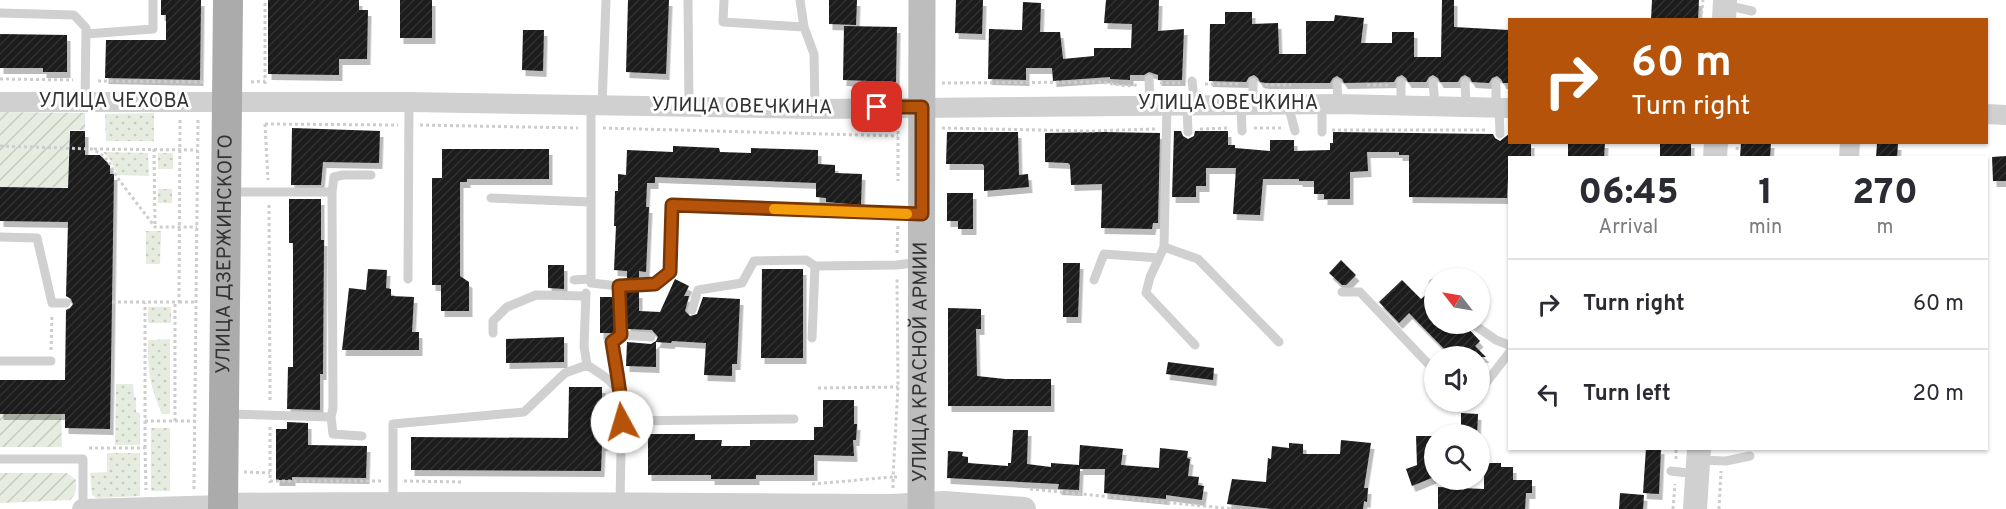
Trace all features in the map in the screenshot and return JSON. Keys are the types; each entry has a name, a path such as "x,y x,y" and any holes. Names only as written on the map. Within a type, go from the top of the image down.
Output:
{"main road":[{"name":"УЛИЦА ДЗЕРЖИНСКОГО","path":"213,507 224,414 228,0"},
{"name":"УЛИЦА КРАСНОЙ АРМИИ","path":"921,497 922,0"}],"street":[{"name":"УЛИЦА ОВЕЧКИНА","path":"227,92 265,103 409,102 815,108 1288,105 1334,94 1401,90 1435,106 1501,107"},
{"name":"УЛИЦА ЧЕХОВА","path":"0,102 189,102 227,92"},
{"path":"1988,114 2006,116"},
{"path":"1695,509 1698,461"},
{"path":"92,509 270,504 393,505 506,502 620,505 892,506 921,497 944,503 1024,499"}],"lane":[{"path":"86,34 153,29 153,0"},
{"path":"606,0 596,105 590,202 590,281 585,296 584,346 587,365 608,378 622,397 620,505"},
{"path":"688,0 688,106"},
{"path":"724,0 723,22 804,27"},
{"path":"800,0 804,27 814,54 815,108"},
{"path":"1719,6 1752,11"},
{"path":"0,13 74,15 86,28 85,102"},
{"path":"1149,81 1166,129 1164,247 1146,293 1195,345"},
{"path":"1188,130 1193,82"},
{"path":"1433,82 1435,106"},
{"path":"1465,82 1466,106"},
{"path":"1242,130 1253,83"},
{"path":"1496,83 1501,107 1500,132"},
{"path":"1322,131 1334,94"},
{"path":"408,279 409,102"},
{"path":"1288,105 1295,129"},
{"path":"362,436 333,434 331,417 333,408 332,192 334,177 371,175"},
{"path":"226,192 332,192"},
{"path":"491,198 590,202"},
{"path":"574,279 619,286 655,284 670,272 672,205 922,214"},
{"path":"0,237 37,238 52,303 66,303"},
{"path":"1164,247 1198,259 1279,342"},
{"path":"1094,280 1104,254 1159,258"},
{"path":"692,310 698,290 742,282 754,261 806,260 815,266 897,266 922,262"},
{"path":"812,338 815,266"},
{"path":"619,286 621,335"},
{"path":"1342,292 1360,292 1424,359"},
{"path":"493,333 494,321 507,307 536,296 585,296"},
{"path":"1487,334 1508,345"},
{"path":"618,389 612,342 621,335 651,337"},
{"path":"1490,378 1508,354"},
{"path":"0,361 51,361"},
{"path":"393,505 393,424 524,412 565,373 587,365"},
{"path":"224,414 331,417"},
{"path":"622,422 794,420"},
{"path":"1671,471 1698,461 1722,461 1750,456"},
{"path":"0,459 83,459 92,509"}],"path":[{"path":"265,0 265,103 269,191 270,504"},
{"path":"1704,18 1719,6"},
{"path":"0,79 198,82 227,92 265,81"},
{"path":"922,106 1101,82 1126,86 1149,81 1295,85"},
{"path":"175,421 179,149 189,102 198,82"},
{"path":"1334,94 1401,90"},
{"path":"189,102 197,150 195,421 213,507"},
{"path":"922,106 1088,131 1166,129"},
{"path":"1188,130 1295,129"},
{"path":"1322,131 1500,132"},
{"path":"0,146 197,150"},
{"path":"92,149 101,153 111,163 117,177 155,227"},
{"path":"154,149 155,227"},
{"path":"155,227 197,227"},
{"path":"112,302 196,302"},
{"path":"145,448 146,302"},
{"path":"52,303 52,345"},
{"path":"818,388 898,387"},
{"path":"145,421 195,421"},
{"path":"1719,509 1722,461"},
{"path":"893,477 921,497"},
{"path":"1024,499 1234,509"}],"shaded area":[{"path":"0,112 85,113 85,130 69,130 68,187 0,187"},
{"path":"154,113 154,141 106,141 105,114"},
{"path":"103,152 148,153 149,176 118,175"},
{"path":"158,153 173,153 173,169 158,169"},
{"path":"158,189 172,189 172,203 158,203"},
{"path":"146,231 161,231 160,264 146,264"},
{"path":"148,307 171,307 171,323 148,323"},
{"path":"170,339 170,414 162,414 150,378 148,340"},
{"path":"116,384 133,384 136,412 140,413 140,445 115,445"},
{"path":"0,414 61,414 62,447 0,447"},
{"path":"151,428 170,428 170,491 151,491"},
{"path":"107,453 140,453 140,496 97,498 92,495 90,473 107,472"},
{"path":"0,473 67,473 76,480 76,491 70,500 0,503"}],"building":[{"path":"161,0 201,0 200,80 105,78 106,40 166,40 166,15 161,15"},
{"path":"268,0 359,0 359,10 368,10 367,59 339,59 339,75 268,74"},
{"path":"400,0 432,0 432,38 400,38"},
{"path":"628,0 669,0 666,74 626,72"},
{"path":"829,0 857,0 856,25 829,24"},
{"path":"956,0 983,0 982,34 955,33"},
{"path":"1106,0 1159,0 1158,31 1184,29 1182,80 1158,80 1158,75 1149,72 1144,75 1130,75 1130,80 1110,79 1110,77 1053,81 1052,68 1026,68 1026,80 988,79 989,29 1022,30 1023,2 1041,3 1040,32 1060,32 1063,59 1094,56 1094,48 1131,48 1132,24 1104,23"},
{"path":"1442,0 1454,0 1454,27 1508,30 1508,83 1503,83 1497,76 1489,83 1472,82 1465,75 1458,82 1440,82 1433,75 1426,82 1408,82 1402,75 1394,82 1344,83 1337,76 1330,83 1266,83 1260,82 1254,75 1246,82 1209,81 1210,24 1225,24 1225,12 1252,12 1252,24 1278,23 1279,54 1306,54 1306,21 1334,21 1335,15 1364,18 1361,43 1392,43 1392,32 1414,32 1414,57 1441,57"},
{"path":"1652,0 1699,0 1698,18 1651,18"},
{"path":"844,26 897,27 896,82 843,80"},
{"path":"523,30 544,30 543,71 522,70"},
{"path":"0,34 67,35 67,72 43,72 43,68 0,68"},
{"path":"292,128 380,131 379,163 323,162 321,185 291,185"},
{"path":"70,131 85,131 85,155 100,155 110,165 110,174 114,174 110,429 65,428 65,414 0,414 0,380 65,380 66,310 73,304 66,296 68,222 0,221 0,187 68,188"},
{"path":"1174,131 1181,131 1188,139 1194,136 1195,131 1228,131 1228,145 1235,145 1235,148 1270,151 1270,140 1294,140 1294,151 1330,150 1330,143 1333,143 1333,132 1493,134 1500,141 1508,135 1508,144 1531,144 1531,156 1508,156 1507,198 1409,197 1409,155 1399,155 1399,152 1367,152 1368,171 1350,172 1350,199 1324,199 1324,194 1314,194 1314,181 1263,179 1260,215 1233,214 1236,168 1206,168 1206,186 1196,186 1196,197 1172,197"},
{"path":"947,132 1018,132 1019,175 1028,174 1029,187 984,191 983,164 946,164"},
{"path":"1045,133 1160,133 1158,223 1153,223 1152,229 1101,228 1102,184 1071,185 1068,163 1045,162"},
{"path":"1568,144 1605,144 1604,156 1568,156"},
{"path":"1660,144 1691,144 1691,156 1660,156"},
{"path":"1741,144 1771,144 1770,156 1740,156"},
{"path":"1877,144 1898,144 1897,156 1876,156"},
{"path":"673,146 719,148 720,152 751,153 751,148 818,150 818,164 835,165 835,173 862,174 861,205 826,202 826,198 816,197 816,183 655,177 655,183 647,183 646,207 649,207 646,272 639,271 639,278 627,279 627,271 614,270 615,191 618,191 618,174 626,175 627,150 673,152"},
{"path":"442,149 549,149 549,179 467,179 467,182 460,182 460,276 469,282 469,311 441,311 441,285 432,285 432,178 442,178"},
{"path":"2006,156 2006,181 1993,181 1992,157"},
{"path":"947,193 973,193 973,229 958,229 958,221 947,221"},
{"path":"289,199 321,199 321,240 324,240 323,374 320,374 320,410 287,409 288,367 293,367 293,243 289,243"},
{"path":"1341,260 1356,275 1346,285 1342,285 1329,273"},
{"path":"1063,263 1080,263 1078,317 1063,317"},
{"path":"548,265 564,265 564,289 548,288"},
{"path":"368,269 387,270 386,288 391,289 391,296 414,297 412,332 419,332 419,350 342,350 349,288 366,290"},
{"path":"762,269 803,269 803,358 761,358"},
{"path":"675,279 689,286 684,296 689,296 685,311 690,316 697,314 703,297 740,299 737,364 732,364 732,376 704,375 706,343 656,342 656,367 626,366 627,342 651,344 658,337 652,330 627,329 626,292 639,292 639,311 660,312"},
{"path":"1402,280 1421,299 1424,296 1424,328 1409,313 1399,323 1379,302"},
{"path":"600,297 613,297 614,332 612,333 600,333"},
{"path":"948,308 981,309 981,329 976,329 977,376 1005,379 1051,379 1051,406 948,406"},
{"path":"1430,334 1473,334 1480,341 1475,346 1441,346"},
{"path":"564,337 564,362 506,363 506,339"},
{"path":"1168,362 1214,368 1213,380 1166,374"},
{"path":"569,387 602,387 602,415 609,415 608,445 602,445 601,471 411,470 411,437 568,438"},
{"path":"823,400 854,400 856,440 853,440 854,456 814,455 814,475 756,475 756,479 711,479 711,475 648,475 648,434 695,434 695,440 722,440 721,446 750,446 750,440 814,440 814,427 823,427"},
{"path":"1461,413 1478,414 1478,424 1461,424"},
{"path":"287,422 308,423 308,445 367,446 366,478 292,477 292,480 276,480 276,429 287,429"},
{"path":"1013,430 1028,430 1027,464 1051,467 1051,463 1079,465 1080,445 1123,449 1121,465 1159,468 1160,448 1188,451 1187,458 1190,459 1188,476 1199,477 1198,485 1204,486 1202,500 1166,495 1166,499 1104,493 1105,469 1080,469 1079,490 1058,489 1059,484 947,478 948,451 963,452 962,456 968,457 968,463 1008,466 1008,463 1011,463"},
{"path":"1416,436 1424,436 1424,481 1412,486 1406,469 1417,465"},
{"path":"1341,440 1371,443 1364,488 1368,488 1367,502 1364,501 1363,509 1273,509 1227,504 1232,479 1266,482 1268,458 1271,459 1272,446 1289,448 1289,443 1303,444 1303,454 1340,454"},
{"path":"1646,450 1661,450 1659,494 1643,493"},
{"path":"1490,463 1501,463 1501,467 1513,467 1513,480 1532,480 1532,493 1526,493 1525,509 1438,509 1438,490 1490,490"},
{"path":"1620,493 1644,495 1643,509 1619,509"}],"slow traffic":[{"path":"774,209 907,214"}],"route":[{"path":"622,422 622,397 618,389 612,342 621,335 619,286 655,284 670,272 672,205 922,214 922,107 877,107"}]}
